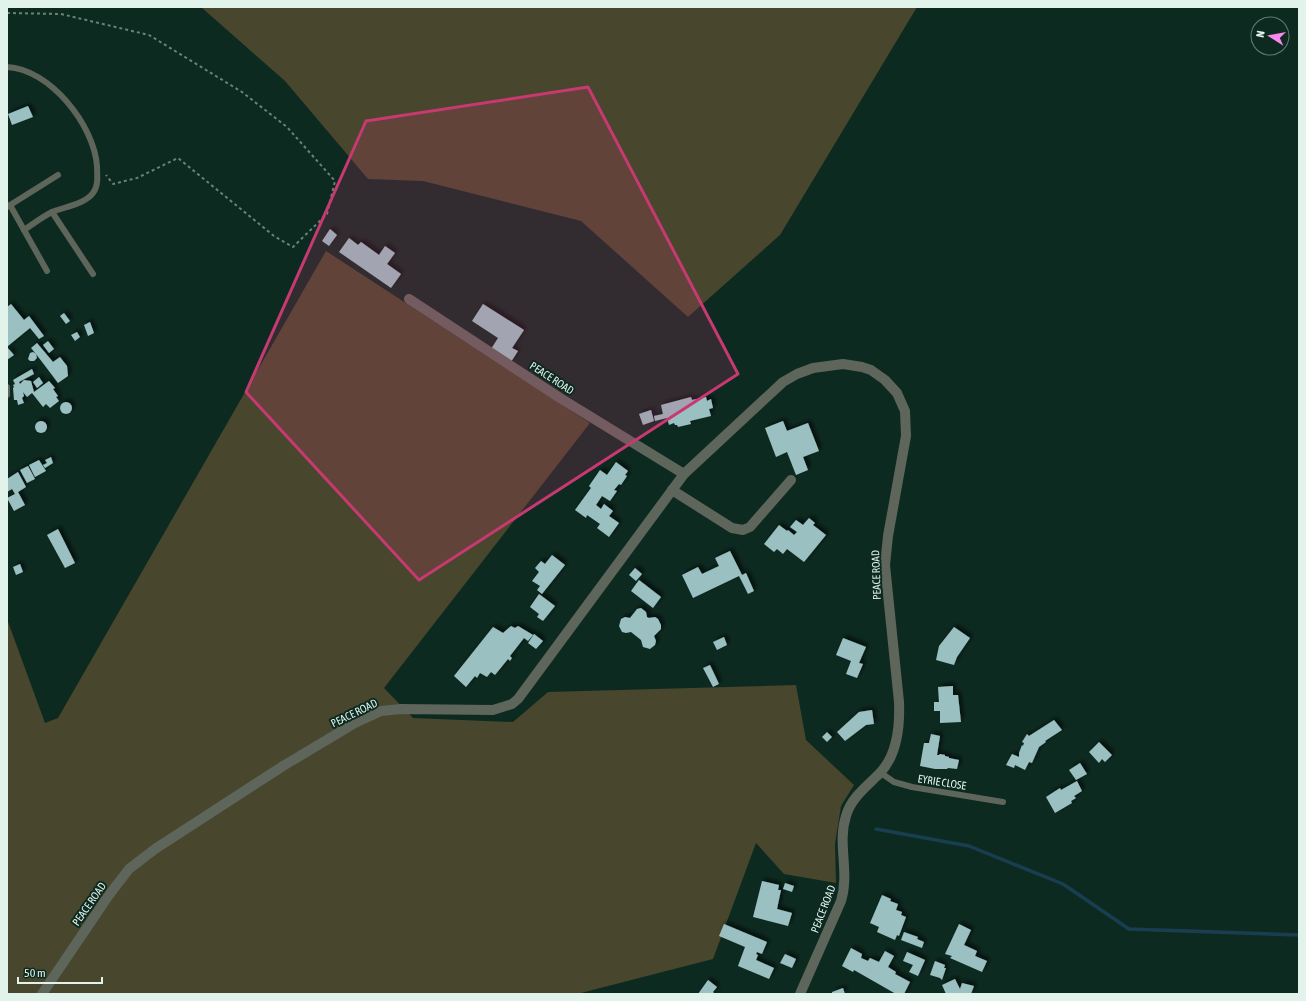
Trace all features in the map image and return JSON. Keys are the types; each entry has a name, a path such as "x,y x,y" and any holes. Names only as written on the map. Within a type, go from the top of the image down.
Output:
{"street":[{"name":"PEACE ROAD","path":"409,299 560,398 684,474"},
{"name":"PEACE ROAD","path":"42,994 105,900 129,869 155,849 284,766 355,723 381,711 401,709 493,710 512,704 518,699 684,474 783,382 792,376 809,369 843,364 871,370 885,380 897,393 905,411 906,436 888,536 885,565 899,702 899,720 896,740 890,758 881,773 854,800 846,815 843,825 846,875 844,891 800,994"},
{"path":"672,490 732,528 743,530 750,527 791,480"}],"lane":[{"path":"7,67 12,67 36,76 52,87 75,111 91,139 96,159 98,180 93,193 80,202 52,212 24,230"},
{"path":"47,271 9,206 58,175"},
{"path":"52,212 93,274"},
{"path":"7,387 7,395"},
{"name":"EYRIE CLOSE","path":"881,773 894,782 912,787 1003,802"}],"path":[{"path":"7,13 61,14 149,35 242,92 276,118 287,127 335,181 327,214 293,247 274,236 178,158 137,178 113,184 96,159"}],"highlighted area":[{"path":"588,87 738,374 419,580 246,392 366,121"}],"shaded area":[{"path":"201,7 917,7 780,235 688,317 581,221 423,181 368,179 285,81"},
{"path":"326,251 590,423 384,688 413,718 513,722 548,692 796,685 806,740 854,785 841,806 835,844 836,883 784,874 756,843 713,959 577,994 7,994 7,619 45,723 58,718"}],"building":[{"path":"28,106 33,117 12,125 8,114"},
{"path":"330,229 337,235 329,246 322,241"},
{"path":"349,238 358,245 361,242 379,255 385,246 395,253 387,264 401,274 391,288 339,252"},
{"path":"11,304 24,320 29,316 44,336 39,339 30,328 8,346 7,307"},
{"path":"483,304 524,330 512,348 518,351 511,362 491,349 498,338 472,321"},
{"path":"64,313 70,321 66,324 60,316"},
{"path":"90,322 94,333 88,336 84,325"},
{"path":"77,332 80,337 75,341 71,335"},
{"path":"48,341 54,349 49,353 43,345"},
{"path":"37,343 53,362 60,357 67,366 68,376 58,383 31,348"},
{"path":"7,347 14,355 7,360"},
{"path":"33,352 36,354 37,358 34,361 30,361 28,359 30,353"},
{"path":"32,369 34,374 19,382 20,384 24,380 31,381 34,392 49,381 55,388 53,389 58,396 56,397 59,401 50,408 46,404 43,407 32,393 27,397 23,392 24,396 22,398 24,403 18,405 17,400 14,400 13,385 15,384 13,380"},
{"path":"39,377 43,383 37,388 33,382"},
{"path":"691,397 692,400 706,397 707,401 711,399 713,408 709,409 711,416 690,421 691,424 678,427 674,423 669,425 667,418 655,421 654,416 663,414 661,405"},
{"path":"66,402 70,404 72,408 70,412 66,414 62,412 60,408 62,404"},
{"path":"651,410 654,421 643,425 639,414"},
{"path":"41,421 45,423 47,427 45,431 41,433 37,431 35,427 37,423"},
{"path":"783,421 787,431 808,423 819,451 803,457 808,470 796,475 787,452 776,457 765,428"},
{"path":"51,457 53,463 45,468 43,465 47,463 45,460"},
{"path":"39,460 46,471 35,477 29,465"},
{"path":"616,462 628,471 625,475 627,476 621,485 619,484 614,490 617,491 610,501 602,496 596,505 601,509 604,504 613,511 609,516 619,523 609,537 597,528 600,524 587,515 586,518 575,510 591,488 589,486 600,470 607,475"},
{"path":"28,466 35,479 27,483 20,470"},
{"path":"18,472 26,487 18,492 25,505 14,511 7,498 15,494 12,489 7,492 7,479"},
{"path":"809,518 815,523 813,525 826,535 804,562 787,549 783,554 777,549 774,552 764,544 779,525 794,535 797,532 790,527 796,520 803,525"},
{"path":"58,529 75,563 65,568 47,535"},
{"path":"730,551 742,575 746,573 754,591 748,594 739,576 693,598 682,575 698,567 702,574 719,566 715,558"},
{"path":"552,555 565,565 542,594 537,590 540,586 532,581 539,572 535,568 541,561 545,564"},
{"path":"20,564 23,572 16,575 13,567"},
{"path":"635,568 642,574 636,581 629,575"},
{"path":"639,580 661,597 653,608 631,591"},
{"path":"539,594 555,606 543,621 537,617 539,614 530,607"},
{"path":"641,608 646,612 647,617 655,617 661,625 661,629 654,636 656,641 655,645 650,649 643,647 641,640 631,632 622,632 619,626 621,619 625,617 630,618 637,609"},
{"path":"511,626 515,628 518,626 533,635 528,641 524,638 510,656 512,658 510,661 508,659 495,675 491,672 487,677 480,673 477,678 475,676 466,687 454,676 493,627 503,633"},
{"path":"954,627 970,638 957,657 954,665 936,660 939,646"},
{"path":"534,634 543,641 536,649 528,643"},
{"path":"724,637 727,645 717,650 713,642"},
{"path":"843,638 866,647 859,663 863,664 857,678 846,674 851,661 836,655"},
{"path":"710,665 719,684 713,687 703,668"},
{"path":"953,686 953,695 958,695 961,722 940,723 940,711 934,711 934,702 939,702 938,687"},
{"path":"872,710 874,724 866,725 845,741 837,732 859,712"},
{"path":"1054,720 1062,730 1045,741 1046,742 1039,747 1032,763 1029,762 1025,770 1015,765 1014,768 1006,765 1012,754 1019,757 1019,753 1024,743 1022,742 1027,734 1029,736"},
{"path":"827,732 832,737 827,742 822,737"},
{"path":"931,734 940,736 937,755 945,755 949,758 959,760 957,769 935,769 920,766 924,743 929,743"},
{"path":"1099,742 1112,755 1105,762 1102,759 1099,763 1089,752"},
{"path":"1080,763 1087,774 1076,780 1069,770"},
{"path":"1077,781 1082,791 1074,796 1076,798 1071,801 1072,803 1055,813 1046,797 1060,788 1061,790"},
{"path":"762,881 779,885 778,890 781,890 777,909 792,913 788,926 753,917"},
{"path":"785,883 794,886 792,892 783,889"},
{"path":"882,895 891,899 890,901 898,904 896,910 902,912 901,915 906,917 899,936 897,935 895,940 877,932 879,927 870,923"},
{"path":"724,924 767,942 762,954 757,952 756,954 758,955 756,960 774,968 769,979 738,966 745,947 719,936"},
{"path":"959,924 971,930 964,945 977,951 975,956 987,961 982,972 950,958 952,956 945,954"},
{"path":"904,932 918,937 917,939 924,942 922,948 901,940"},
{"path":"851,948 862,954 861,958 868,961 870,958 879,962 885,951 894,956 888,967 896,972 895,974 910,982 904,994 896,994 854,970 853,972 842,966"},
{"path":"907,952 925,960 918,976 909,972 913,965 903,961"},
{"path":"785,954 796,959 792,968 780,963"},
{"path":"935,961 945,965 944,968 946,968 942,980 930,975"},
{"path":"955,979 960,989 962,983 974,986 971,994 946,994 942,985"},
{"path":"708,980 717,987 713,992 715,994 698,994"},
{"path":"843,988 845,994 832,994 832,992"}],"waterway":[{"path":"876,829 969,846 1063,884 1129,929 1299,935"}]}
